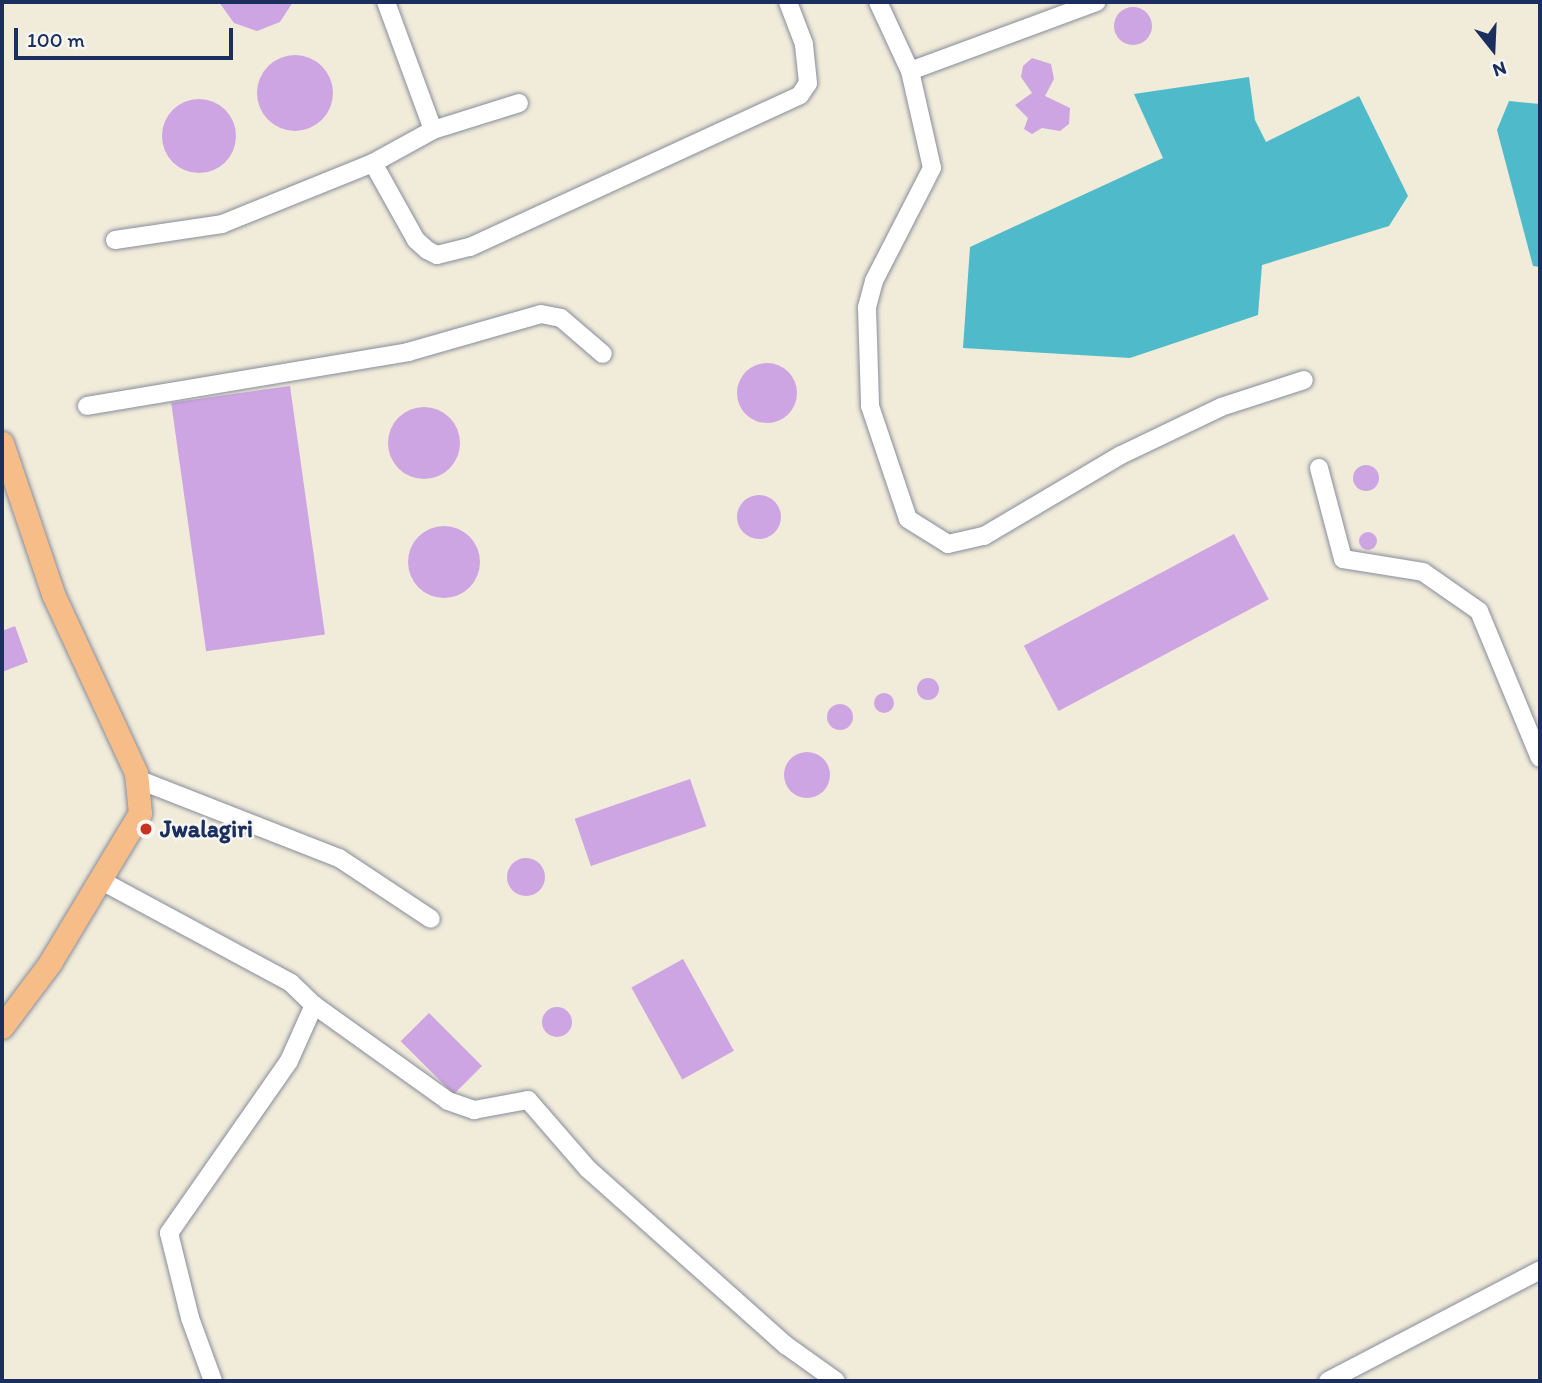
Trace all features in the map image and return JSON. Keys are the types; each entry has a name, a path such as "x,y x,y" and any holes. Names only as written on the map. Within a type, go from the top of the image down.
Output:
{"main road":[{"path":"2,443 53,594 82,652 137,779 140,813 50,963 2,1027"}],"street":[{"path":"386,2 433,130"},
{"path":"373,163 416,240 427,250 437,255 470,247 800,95 808,83 804,44 788,2"},
{"path":"878,2 910,71 932,168 874,281 867,308 870,405 908,519 948,544 984,536 1121,455 1221,407 1304,380"},
{"path":"910,71 1097,2"},
{"path":"115,240 222,223 373,163 433,130 519,103"},
{"path":"87,406 408,352 541,314 561,318 603,354"},
{"path":"1319,468 1343,559 1423,572 1479,611 1540,758"},
{"path":"137,779 339,858 431,919"},
{"path":"100,880 292,983 314,1005 448,1101 474,1111 528,1100 588,1169 787,1346 836,1381"},
{"path":"213,1381 190,1318 169,1233 289,1060 314,1005"},
{"path":"1328,1381 1540,1270"}],"water":[{"path":"1249,77 1255,120 1266,142 1359,96 1408,196 1389,226 1262,265 1258,315 1130,358 963,348 970,247 1163,158 1134,94"},
{"path":"1509,101 1540,104 1540,267 1533,266 1497,130"}],"building":[{"path":"219,2 293,2 280,22 257,31 234,23"},
{"path":"1133,7 1146,13 1152,26 1146,39 1133,45 1120,39 1114,26 1120,13"},
{"path":"295,55 309,58 322,66 330,79 333,93 330,107 322,120 309,128 295,131 281,128 268,120 260,107 257,93 260,79 268,66 281,58"},
{"path":"1032,58 1051,64 1054,79 1045,96 1070,108 1069,124 1060,131 1042,128 1032,134 1024,129 1028,118 1015,105 1032,93 1021,77 1023,66"},
{"path":"199,99 220,105 230,115 236,136 230,157 220,167 199,173 178,167 168,157 162,136 168,115 178,105"},
{"path":"767,363 779,365 792,376 797,393 795,405 784,418 767,423 755,421 742,410 737,393 739,381 750,368"},
{"path":"290,386 325,635 206,651 171,403"},
{"path":"424,407 444,413 454,423 460,443 454,463 444,473 424,479 404,473 394,463 388,443 394,423 404,413"},
{"path":"1366,465 1375,469 1379,478 1375,487 1366,491 1357,487 1353,478 1357,469"},
{"path":"759,495 768,496 775,501 780,508 780,526 775,533 768,538 759,539 750,538 743,533 738,526 737,517 738,508 743,501 750,496"},
{"path":"444,526 458,529 470,536 477,548 480,562 477,576 470,588 458,595 444,598 430,595 418,588 411,576 408,562 411,548 418,536 430,529"},
{"path":"1368,532 1374,535 1377,541 1374,547 1368,550 1362,547 1359,541 1362,535"},
{"path":"1234,534 1269,599 1059,711 1024,646"},
{"path":"15,626 28,662 2,672 2,631"},
{"path":"924,678 932,678 939,685 939,693 932,700 924,700 917,693 917,685"},
{"path":"880,693 888,693 894,703 888,713 880,713 874,707 874,699"},
{"path":"840,704 849,708 853,717 849,726 840,730 831,726 827,717 831,708"},
{"path":"807,752 823,759 830,775 823,791 807,798 791,791 784,775 791,759"},
{"path":"690,779 706,826 591,866 575,819"},
{"path":"526,858 539,864 545,877 539,890 526,896 513,890 507,877 513,864"},
{"path":"683,959 734,1051 682,1079 631,988"},
{"path":"557,1007 563,1008 571,1016 571,1028 563,1036 557,1037 551,1036 543,1028 542,1022 543,1016 551,1008"},
{"path":"429,1013 482,1066 454,1094 401,1041"}],"place":[{"name":"Jwalagiri","path":"146,829"}]}
